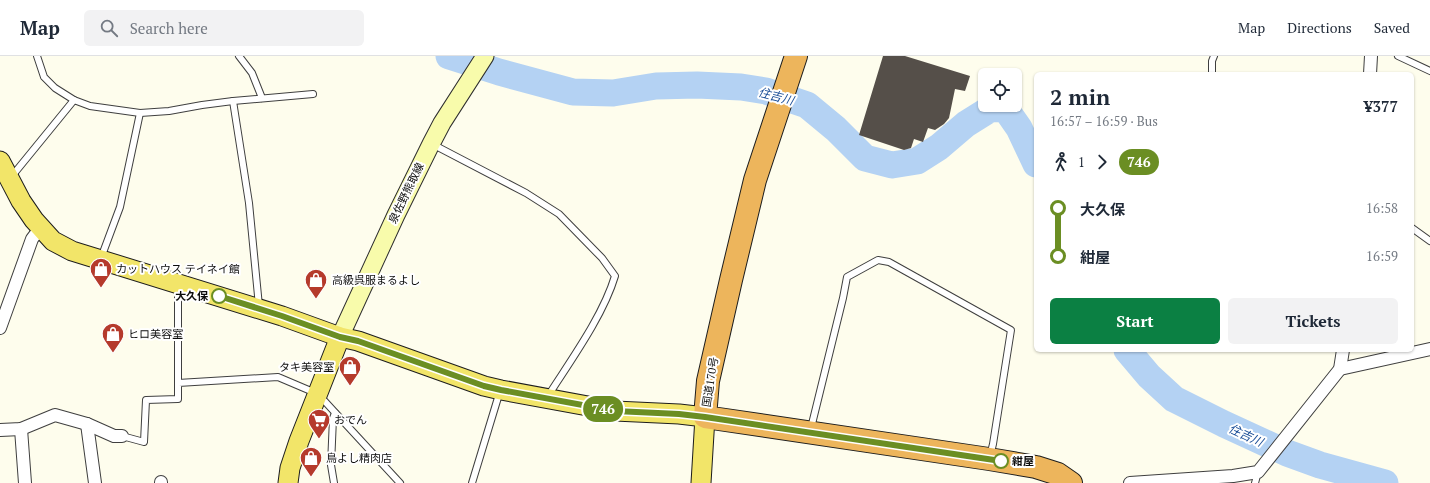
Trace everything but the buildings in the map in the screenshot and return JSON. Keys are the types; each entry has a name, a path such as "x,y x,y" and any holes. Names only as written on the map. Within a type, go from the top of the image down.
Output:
{"highway":[{"name":"国道170号","path":"796,56 755,180 708,381 705,417 1036,467 1058,474 1071,483"}],"main road":[{"name":"泉佐野熊取線","path":"340,337 396,215 431,144 442,123 485,56"},
{"path":"0,161 21,201 34,220 53,241 72,251 259,308 340,337 358,341 484,386 615,411 679,414 705,417 701,483"},
{"path":"288,483 290,468 299,441 340,337"}],"street":[{"path":"1370,72 1372,56"},
{"path":"0,328 32,239 41,227"},
{"path":"1340,369 1430,349"},
{"path":"1130,483 1233,476 1256,478 1268,458 1340,369 1343,352"},
{"path":"0,430 21,429 55,415 87,424 114,436 122,436"},
{"path":"87,424 95,483"},
{"path":"21,429 25,483"}],"lane":[{"path":"37,56 44,76 55,88 74,100 90,106 140,113 169,111 233,101 313,94"},
{"path":"239,56 252,73 262,98"},
{"path":"1212,72 1212,61 1214,56"},
{"path":"1398,56 1430,71"},
{"path":"10,179 74,100"},
{"path":"233,101 249,203 259,308"},
{"path":"100,260 120,207 140,113"},
{"path":"431,144 526,193 559,214 602,258 615,276 611,290 588,333 546,399"},
{"path":"1414,229 1430,241"},
{"path":"810,432 847,277 878,260 889,262 1011,330 993,444 989,459"},
{"path":"122,436 144,442 146,400 178,399 178,283"},
{"path":"178,383 278,377 318,394 400,483"},
{"path":"472,483 501,390"},
{"path":"334,483 331,465 333,418 335,413"}],"waterway":[{"name":"住吉川","path":"449,56 499,72 573,92 613,93 656,86 697,85 741,87 766,91 807,105 836,129 865,158 892,165 917,161 939,147 966,124 990,109 1005,108 1019,128 1034,160"},
{"name":"住吉川","path":"1129,352 1149,376 1174,399 1287,453 1320,465 1385,483"}],"bus line":[{"name":"746","path":"219,296 282,316 340,337 358,341 484,386 501,390 615,411 679,414 705,417 1001,461"}],"place":[{"name":"カットハウス テイネイ館","path":"101,288"},
{"name":"大久保","path":"219,296"},
{"name":"高級呉服まるよし","path":"316,300"},
{"name":"ヒロ美容室","path":"113,354"},
{"name":"タキ美容室","path":"350,386"},
{"name":"おでん","path":"319,440"},
{"name":"紺屋","path":"1001,461"},
{"name":"鳥よし精肉店","path":"311,478"}]}
